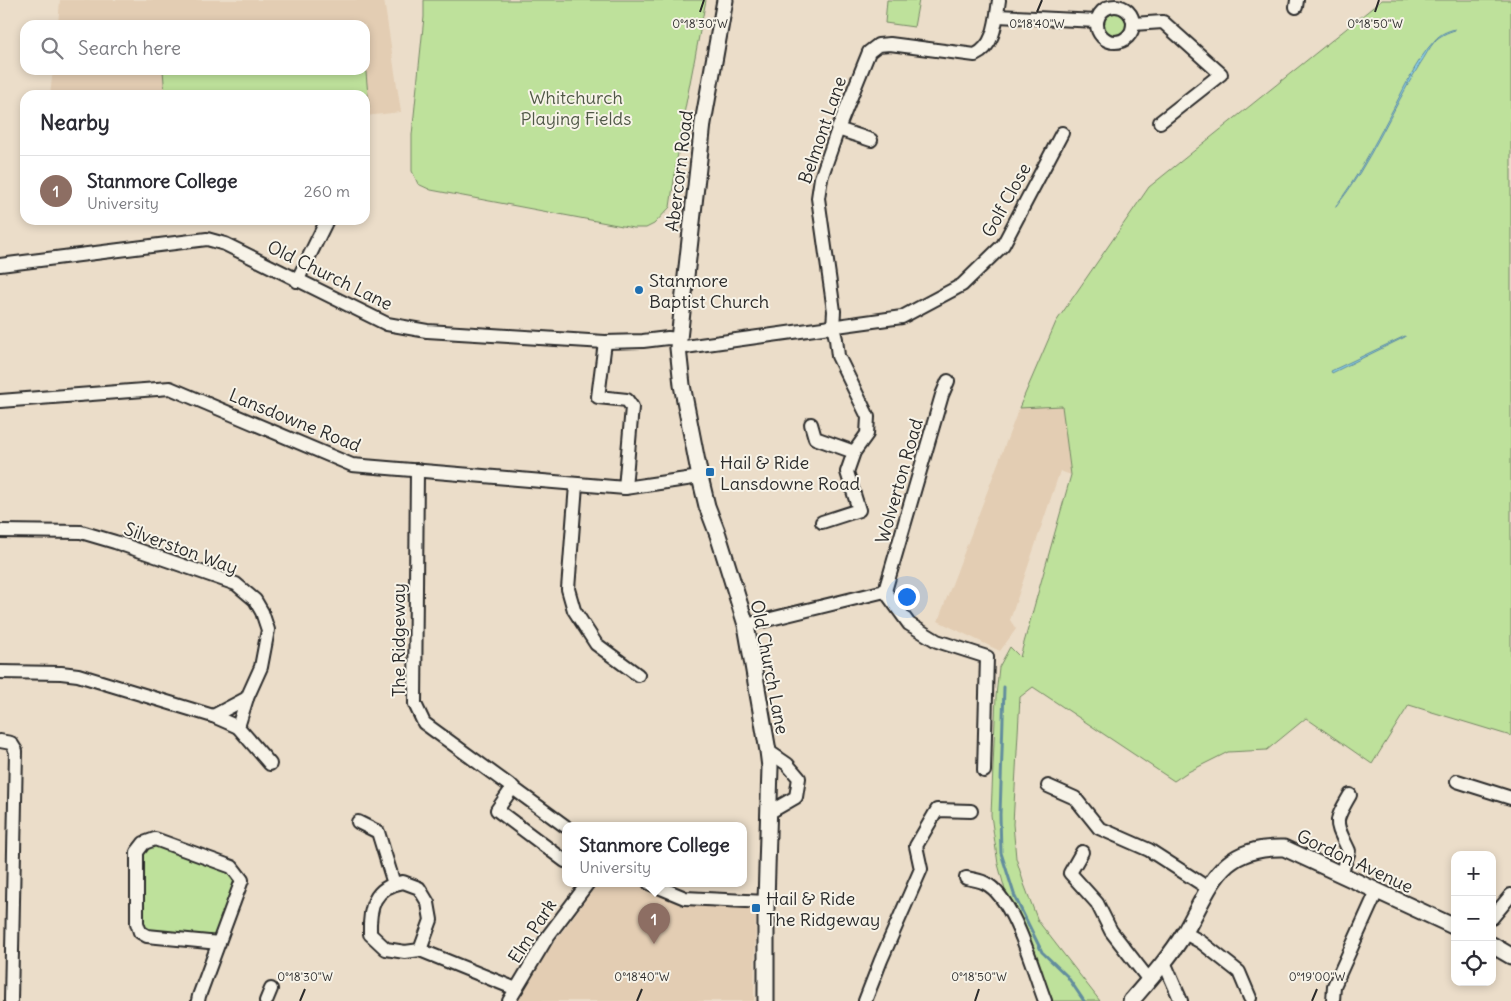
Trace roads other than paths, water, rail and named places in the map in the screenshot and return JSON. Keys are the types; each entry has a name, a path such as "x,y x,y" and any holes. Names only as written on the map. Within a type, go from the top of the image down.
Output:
{"street":[{"name":"Abercorn Road","path":"678,343 703,123 725,0"},
{"name":"Belmont Lane","path":"822,522 859,510 847,472 854,452 867,434 868,417 838,356 833,327 834,311 818,198 821,178 838,128 869,52 878,45 890,44 974,55 984,51 991,39 999,0"},
{"path":"1113,6 1125,8 1134,24 1130,35 1120,42 1114,42 1108,41 1099,33 1097,21 1103,11 1113,6"},
{"path":"997,16 1097,21"},
{"path":"1134,24 1163,22 1221,74 1160,122"},
{"path":"838,128 871,140"},
{"name":"Golf Close","path":"833,327 902,317 962,285 1003,245 1062,133"},
{"path":"297,281 325,225"},
{"name":"Old Church Lane","path":"0,265 208,239 225,244 387,324 427,331 605,342 668,338 678,343 682,385 700,477 707,506 746,625 768,751 770,812 766,902 766,1001"},
{"path":"678,343 833,327"},
{"path":"605,342 598,397 627,400 632,407 625,488"},
{"name":"Wolverton Road","path":"885,591 942,395 948,381"},
{"name":"Lansdowne Road","path":"0,401 170,388 352,465 625,488 700,477"},
{"path":"811,424 815,438 854,452"},
{"name":"The Ridgeway","path":"417,470 415,704 424,723 562,824"},
{"path":"576,485 568,589 574,610 596,644 638,675"},
{"name":"Silverston Way","path":"0,531 81,532 236,584 255,600 262,612 268,630 261,667 247,698 238,727"},
{"path":"746,625 885,591 909,624 937,642 988,657 984,771"},
{"path":"0,672 78,675 213,716 238,727 270,764"},
{"path":"213,716 247,698"},
{"path":"0,741 11,743 16,751 12,1001"},
{"path":"768,751 787,764 799,778 796,797 770,812"},
{"path":"1457,781 1511,798"},
{"path":"1048,786 1075,798 1099,828 1149,850 1208,888"},
{"path":"513,787 496,810 562,859"},
{"path":"1341,874 1349,850 1338,826 1338,815 1350,795"},
{"path":"865,1001 921,869 916,846 937,810 972,811"},
{"path":"358,822 378,832 394,884"},
{"path":"198,1001 220,943 242,880 232,867 156,839 144,843 137,852 136,923 140,932 147,936 220,943"},
{"name":"Gordon Avenue","path":"1131,1001 1164,962 1184,933 1208,888 1220,871 1240,855 1266,848 1284,848 1451,925"},
{"path":"1082,852 1070,873 1097,903 1111,931 1149,980"},
{"path":"966,878 985,883 1001,896 1015,919 1045,1001"},
{"path":"420,950 431,920 428,903 419,888 404,882 394,884 378,894 370,917 370,934 386,950 405,952 420,950 516,989"},
{"name":"Elm Park","path":"509,1001 548,936 585,887"},
{"path":"659,887 685,898 766,902"},
{"path":"1333,1001 1334,986 1377,891"},
{"path":"1496,913 1511,895"},
{"path":"1184,933 1201,942 1238,972 1250,998"},
{"path":"1496,948 1511,956"},
{"path":"1164,962 1181,1001"}],"water":[{"path":"1455,29 1435,41 1409,82 1370,155 1335,207 1364,162 1410,76 1428,48 1439,36"},
{"path":"1405,336 1332,373 1331,371"}],"waterway":[{"path":"1004,687 1000,815 1001,853 1015,897 1042,952 1067,976 1084,1001"}],"place":[{"name":"Stanmore Baptist Church","path":"639,290"},
{"name":"Hail & Ride Lansdowne Road","path":"710,472"},
{"name":"Hail & Ride The Ridgeway","path":"756,908"},
{"name":"Stanmore College","path":"654,944"}],"park label":[{"name":"Whitchurch Playing Fields","path":"576,107"}]}
